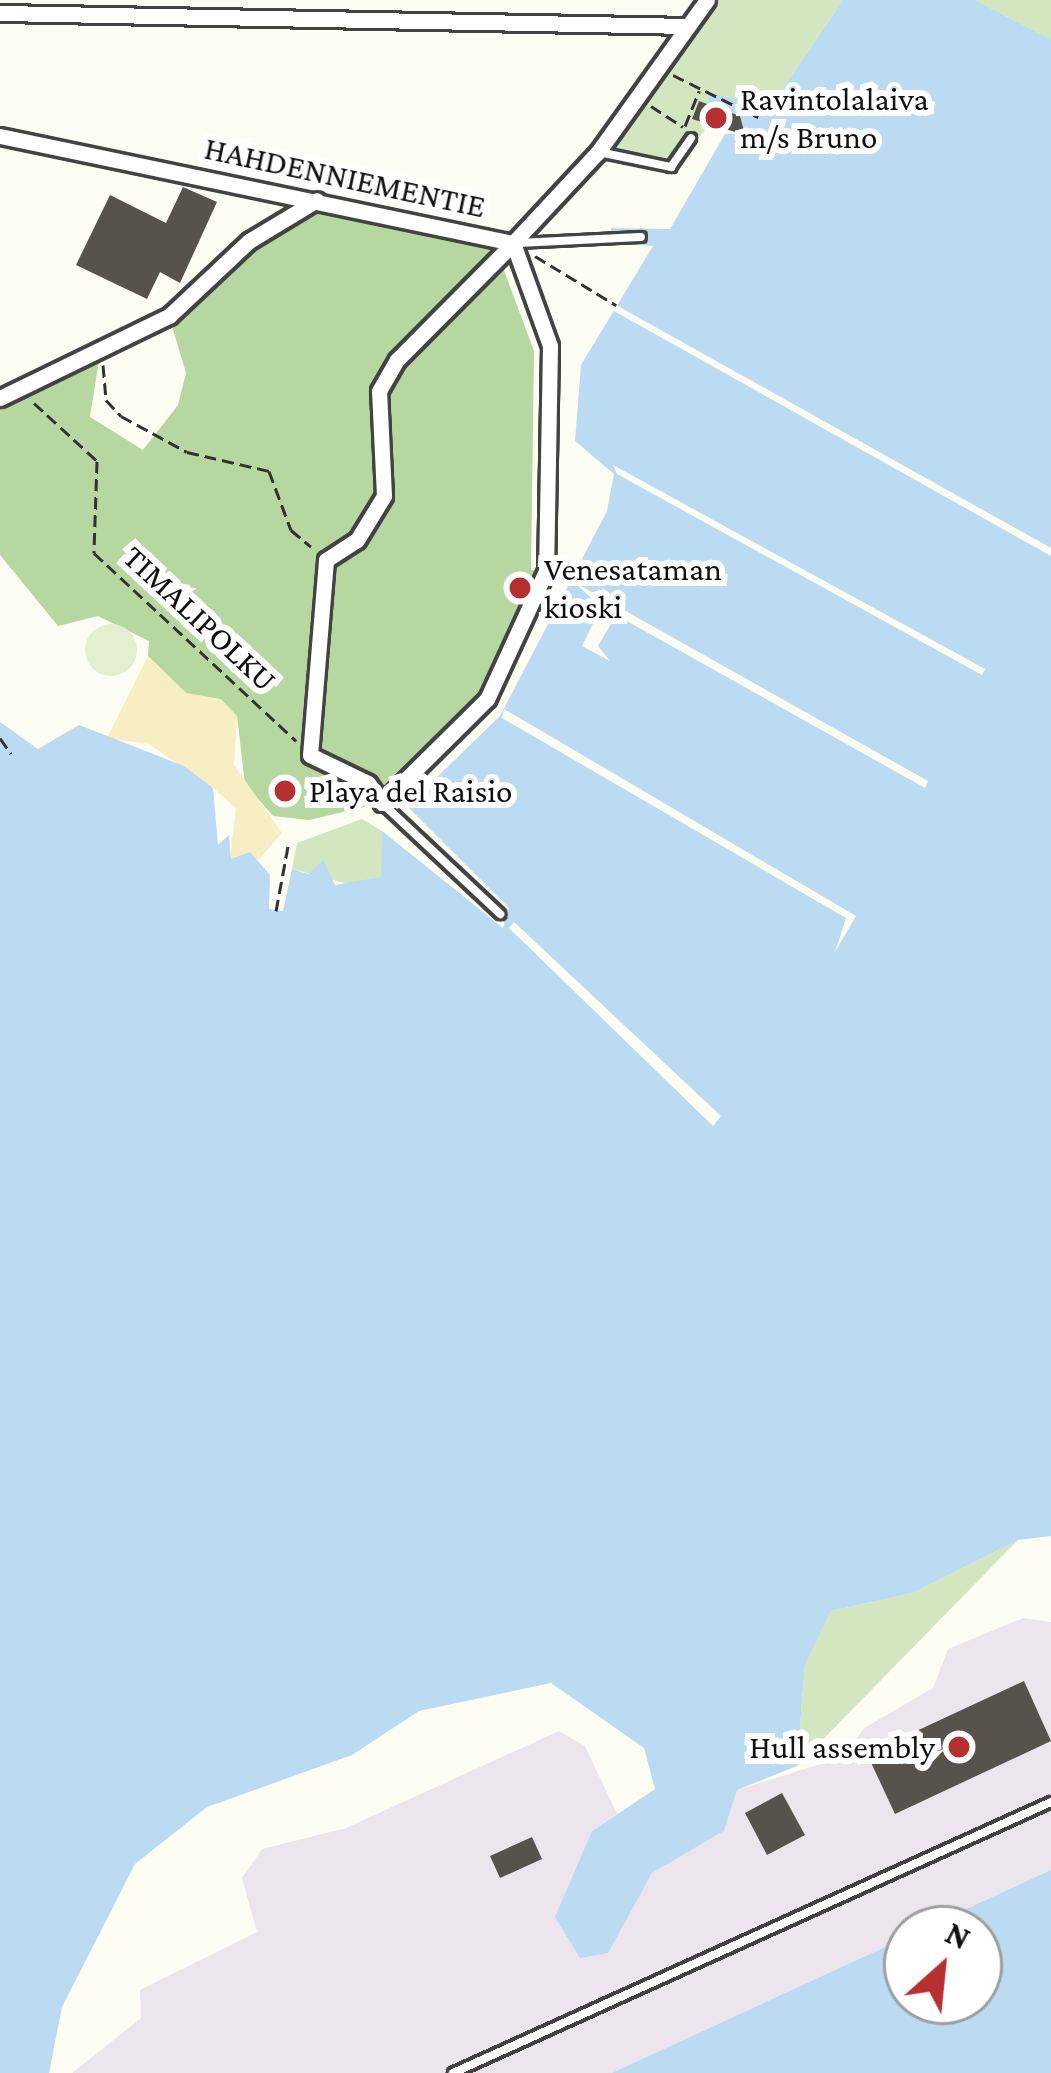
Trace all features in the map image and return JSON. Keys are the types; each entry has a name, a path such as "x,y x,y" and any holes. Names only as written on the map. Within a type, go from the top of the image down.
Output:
{"street":[{"name":"HAHDENNIEMENTIE","path":"0,136 513,243 598,152 707,0"},
{"path":"0,13 687,26"},
{"path":"0,398 26,391 181,308 249,241 317,200"},
{"path":"513,243 550,346 546,572 487,699 382,803 368,783 310,755 326,560 357,540 384,496 379,391 397,360 513,243"}],"lane":[{"path":"598,152 670,167 691,138"},
{"path":"513,243 641,237"},
{"path":"382,803 500,914"},
{"path":"453,2073 1051,1802"}],"path":[{"path":"662,67 699,91 758,117"},
{"path":"685,128 699,91"},
{"path":"638,98 685,128 691,138"},
{"path":"513,243 616,305"},
{"path":"103,352 106,400 121,416 187,452 269,471 291,530 326,560"},
{"name":"TIMALIPOLKU","path":"26,391 97,461 94,553 310,755"},
{"path":"0,738 11,754"},
{"path":"277,910 288,845"}],"shaded area":[{"path":"1023,1618 1051,1622 1051,2073 72,2073 141,2018 140,1990 257,1932 242,1878 262,1849 346,1828 559,1731 585,1746 617,1814 592,1831 607,1953 652,1873 724,1831 737,1790 843,1757 864,1728 933,1688 948,1649"}],"green space":[{"path":"707,0 843,0 771,106 711,95 704,112 717,118 671,167 598,152"},
{"path":"975,0 1051,0 1051,40 1044,37"},
{"path":"317,200 513,243 499,257 534,351 531,570 546,571 487,699 382,803 309,820 273,816 245,784 237,716 186,693 148,656 149,641 98,616 58,626 0,555 0,398 100,354 90,417 143,450 178,405 186,373 169,316 249,241"},
{"path":"111,624 130,631 137,650 130,669 111,676 92,669 85,650 92,631"},
{"path":"362,819 382,831 382,877 359,887 292,869 297,843"},
{"path":"1018,1540 797,1766 805,1663 831,1611 913,1593"}],"sand":[{"path":"148,656 186,693 221,699 237,716 234,765 282,833 259,859 230,859 236,808 213,788 149,744 107,738"}],"water":[{"path":"843,0 975,0 1051,40 1051,1536 1018,1540 913,1593 831,1611 805,1664 797,1766 737,1790 724,1831 652,1873 608,1953 580,1958 555,1917 592,1831 655,1789 644,1748 551,1683 419,1711 352,1755 207,1807 135,1864 62,2007 49,2073 0,2073 0,722 38,749 79,725 184,766 213,788 218,845 229,835 231,859 250,852 270,875 269,909 283,911 292,869 308,874 323,860 335,885 381,877 382,831 503,928 509,908 407,806 500,716 607,511 614,474 575,441 581,365 653,246 610,243 611,228 670,229 725,134 744,134 739,116 707,104 711,94 771,106"},
{"path":"1051,1870 1051,2073 612,2073 883,1948 883,2025 1003,2025 1003,1905 975,1905"}],"pier":[{"path":"616,305 1051,548 1051,556 614,311"},
{"path":"613,465 985,669 982,675 617,474"},
{"path":"574,582 928,781 925,788 616,615 598,646 610,661 582,646 601,607"},
{"path":"504,709 856,916 835,952 846,918 502,718"},
{"path":"514,922 721,1116 713,1126 509,928"}],"building":[{"name":"Ravintolalaiva m/s Bruno","path":"699,101 740,116 745,135 692,119"},
{"path":"183,187 217,202 180,283 160,272 147,299 76,265 110,195 166,223"},
{"name":"Hull assembly","path":"1024,1681 1051,1741 895,1814 867,1754"},
{"path":"782,1793 805,1835 767,1855 745,1813"},
{"path":"532,1837 542,1859 500,1878 490,1856"}],"place":[{"name":"Ravintolalaiva m/s Bruno","path":"716,118"},
{"name":"Venesataman kioski","path":"520,588"},
{"name":"Playa del Raisio","path":"285,791"},
{"name":"Hull assembly","path":"959,1747"}]}
